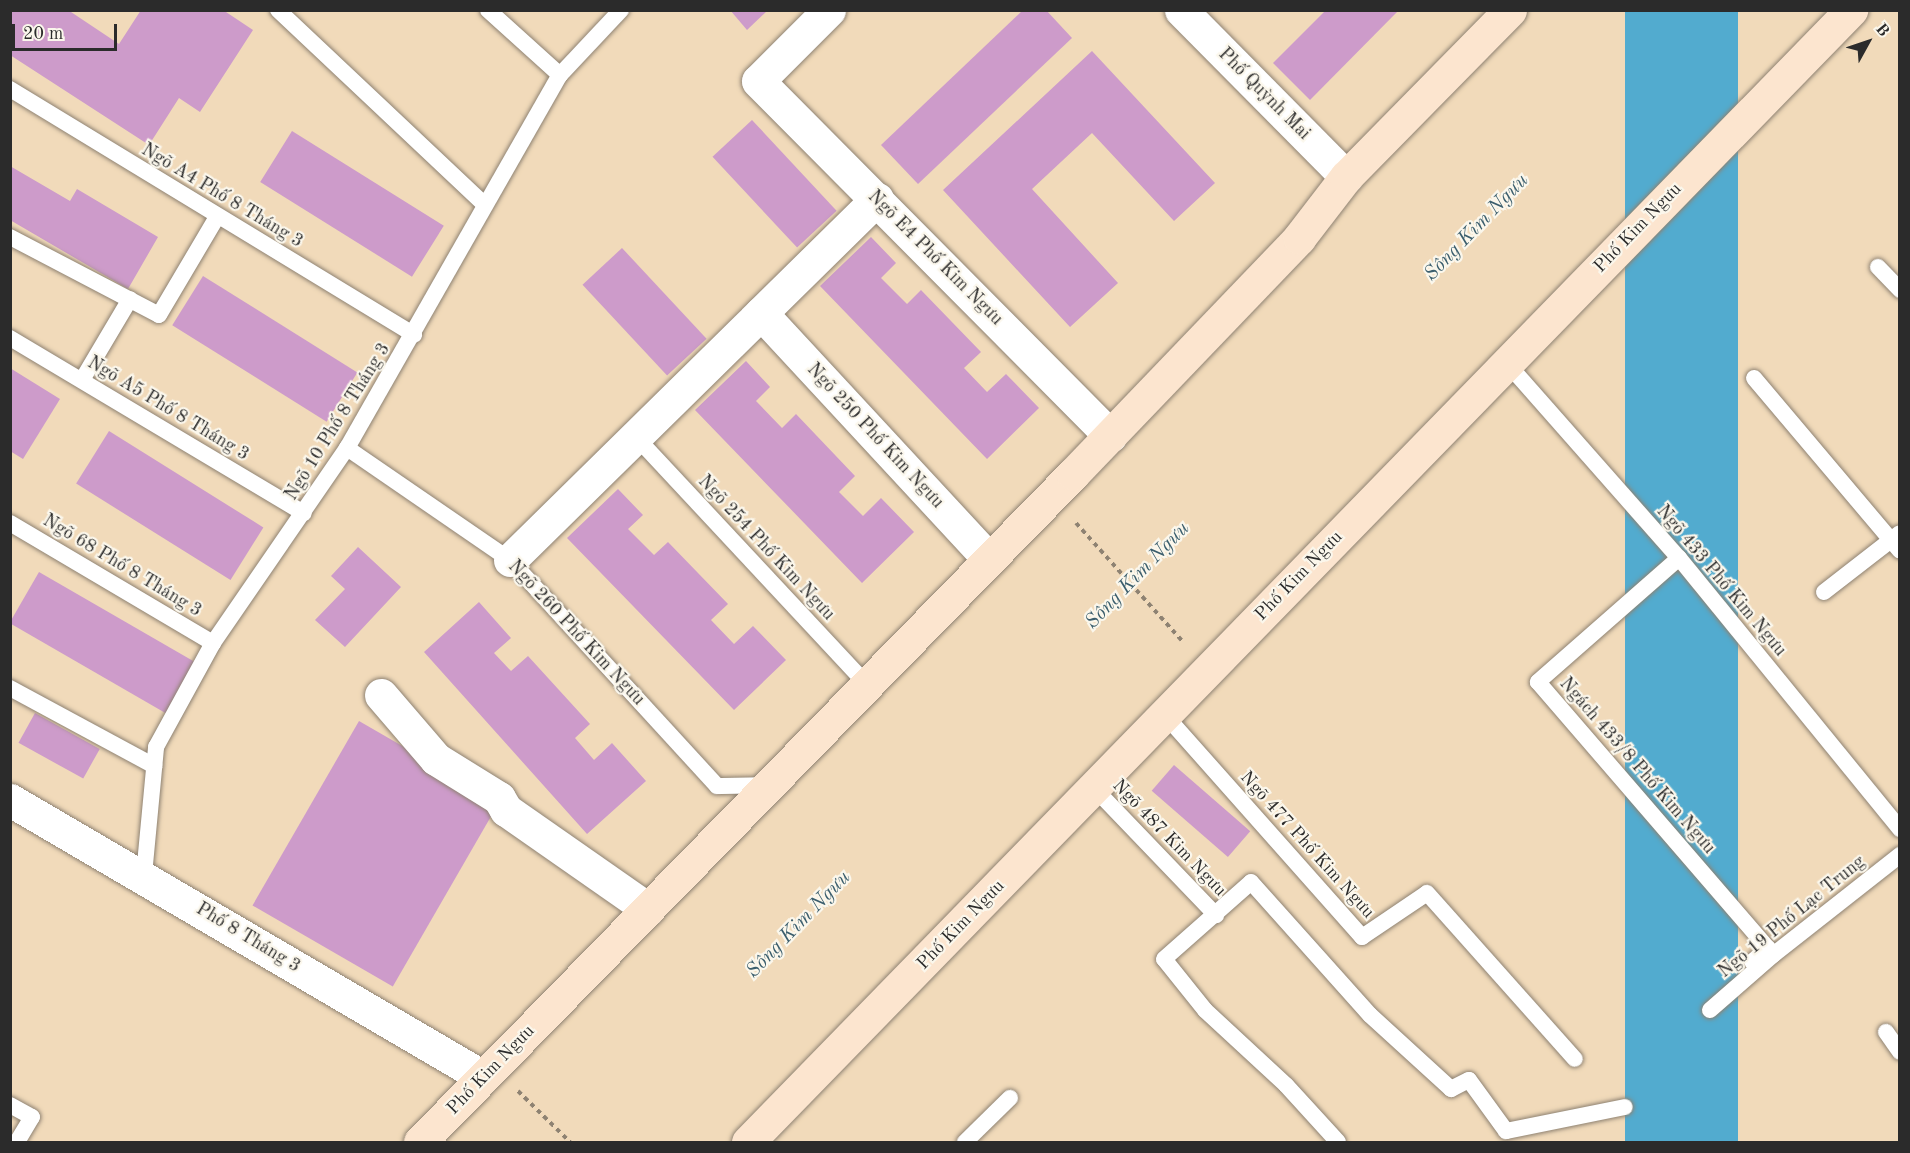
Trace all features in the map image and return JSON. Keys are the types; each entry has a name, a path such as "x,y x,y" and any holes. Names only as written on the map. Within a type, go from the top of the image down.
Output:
{"main road":[{"name":"Phố Kim Ngưu","path":"420,1143 1110,436 1299,238 1346,177 1510,10"},
{"name":"Phố Kim Ngưu","path":"748,1143 1851,10"}],"street":[{"name":"Ngõ E4 Phố Kim Ngưu","path":"829,10 758,81 1110,436"},
{"name":"Phố Quỳnh Mai","path":"1187,13 1346,177"},
{"path":"510,560 877,199"},
{"name":"Ngõ 250 Phố Kim Ngưu","path":"761,313 989,559"},
{"path":"381,695 436,759 499,798 507,810 648,909"},
{"name":"Phố 8 Tháng 3","path":"10,800 144,875 483,1077"}],"lane":[{"path":"278,10 486,205"},
{"path":"488,10 560,75"},
{"name":"Ngõ 10 Phố 8 Tháng 3","path":"144,875 156,747 213,643 347,448 414,335 560,75 621,10"},
{"name":"Ngõ A4 Phố 8 Tháng 3","path":"10,89 414,335"},
{"path":"10,237 159,315 217,217"},
{"path":"1878,267 1899,290"},
{"path":"82,380 130,299"},
{"name":"Ngõ A5 Phố 8 Tháng 3","path":"10,338 304,513"},
{"name":"Ngõ 433 Phố Kim Ngưu","path":"1506,362 1679,558 1899,829"},
{"path":"1754,378 1896,541 1824,592"},
{"name":"Ngõ 254 Phố Kim Ngưu","path":"636,437 866,684"},
{"name":"Ngõ 260 Phố Kim Ngưu","path":"347,448 510,560 717,786 768,785"},
{"name":"Ngõ 68 Phố 8 Tháng 3","path":"10,523 213,643"},
{"name":"Ngách 433/8 Phố Kim Ngưu","path":"1679,558 1538,682 1768,948 1752,962"},
{"path":"10,688 154,766"},
{"name":"Ngõ 477 Phố Kim Ngưu","path":"1165,715 1362,937 1427,893 1575,1059"},
{"name":"Ngõ 487 Kim Ngưu","path":"1095,789 1216,915"},
{"name":"Ngõ 19 Phố Lạc Trung","path":"1710,1011 1773,955 1899,855"},
{"path":"1338,1143 1286,1085 1205,1010 1164,959 1251,882 1370,1015 1452,1089 1468,1080 1506,1131 1625,1107"},
{"path":"1886,1032 1899,1052"},
{"path":"965,1143 1010,1098"},
{"path":"10,1105 32,1117 17,1143"}],"path":[{"path":"1076,523 1184,643"},
{"path":"518,1091 570,1143"}],"water":[{"path":"1625,11 1738,11 1738,1142 1625,1142"}],"building":[{"path":"10,10 68,10 119,44 141,10 223,10 253,30 200,112 179,98 149,145 10,55"},
{"path":"730,10 768,10 747,30"},
{"path":"1023,10 1046,10 1072,38 918,184 881,145"},
{"path":"1326,10 1399,10 1310,100 1273,63"},
{"path":"1092,51 1215,183 1174,221 1092,133 1032,189 1118,283 1070,327 943,190"},
{"path":"752,120 837,211 797,248 713,157"},
{"path":"292,131 444,226 412,277 260,182"},
{"path":"10,166 70,201 77,189 158,237 128,289 10,220"},
{"path":"871,237 896,263 881,278 907,304 921,290 981,352 964,368 987,392 1006,374 1039,408 987,459 820,286"},
{"path":"622,248 707,339 667,376 583,285"},
{"path":"203,276 357,372 327,422 172,325"},
{"path":"746,361 770,387 756,401 782,428 796,414 855,476 839,492 863,516 881,498 914,532 862,583 695,410"},
{"path":"10,368 60,399 23,459 10,451"},
{"path":"109,431 263,527 230,580 76,484"},
{"path":"618,489 643,515 628,529 654,555 668,542 728,604 711,620 734,644 753,626 786,660 734,710 567,538"},
{"path":"358,547 401,587 345,647 315,620 345,589 331,576"},
{"path":"39,572 198,664 169,715 10,623"},
{"path":"479,602 511,638 494,653 511,671 528,656 590,724 575,738 594,760 612,743 646,781 587,834 424,652"},
{"path":"35,713 100,749 83,779 19,743"},
{"path":"359,721 499,802 393,986 252,905"},
{"path":"1174,765 1250,831 1228,857 1152,791"}],"water label":[{"name":"Sông Kim Ngưu","path":"1477,228"},
{"name":"Sông Kim Ngưu","path":"1138,576"},
{"name":"Sông Kim Ngưu","path":"799,925"}]}
